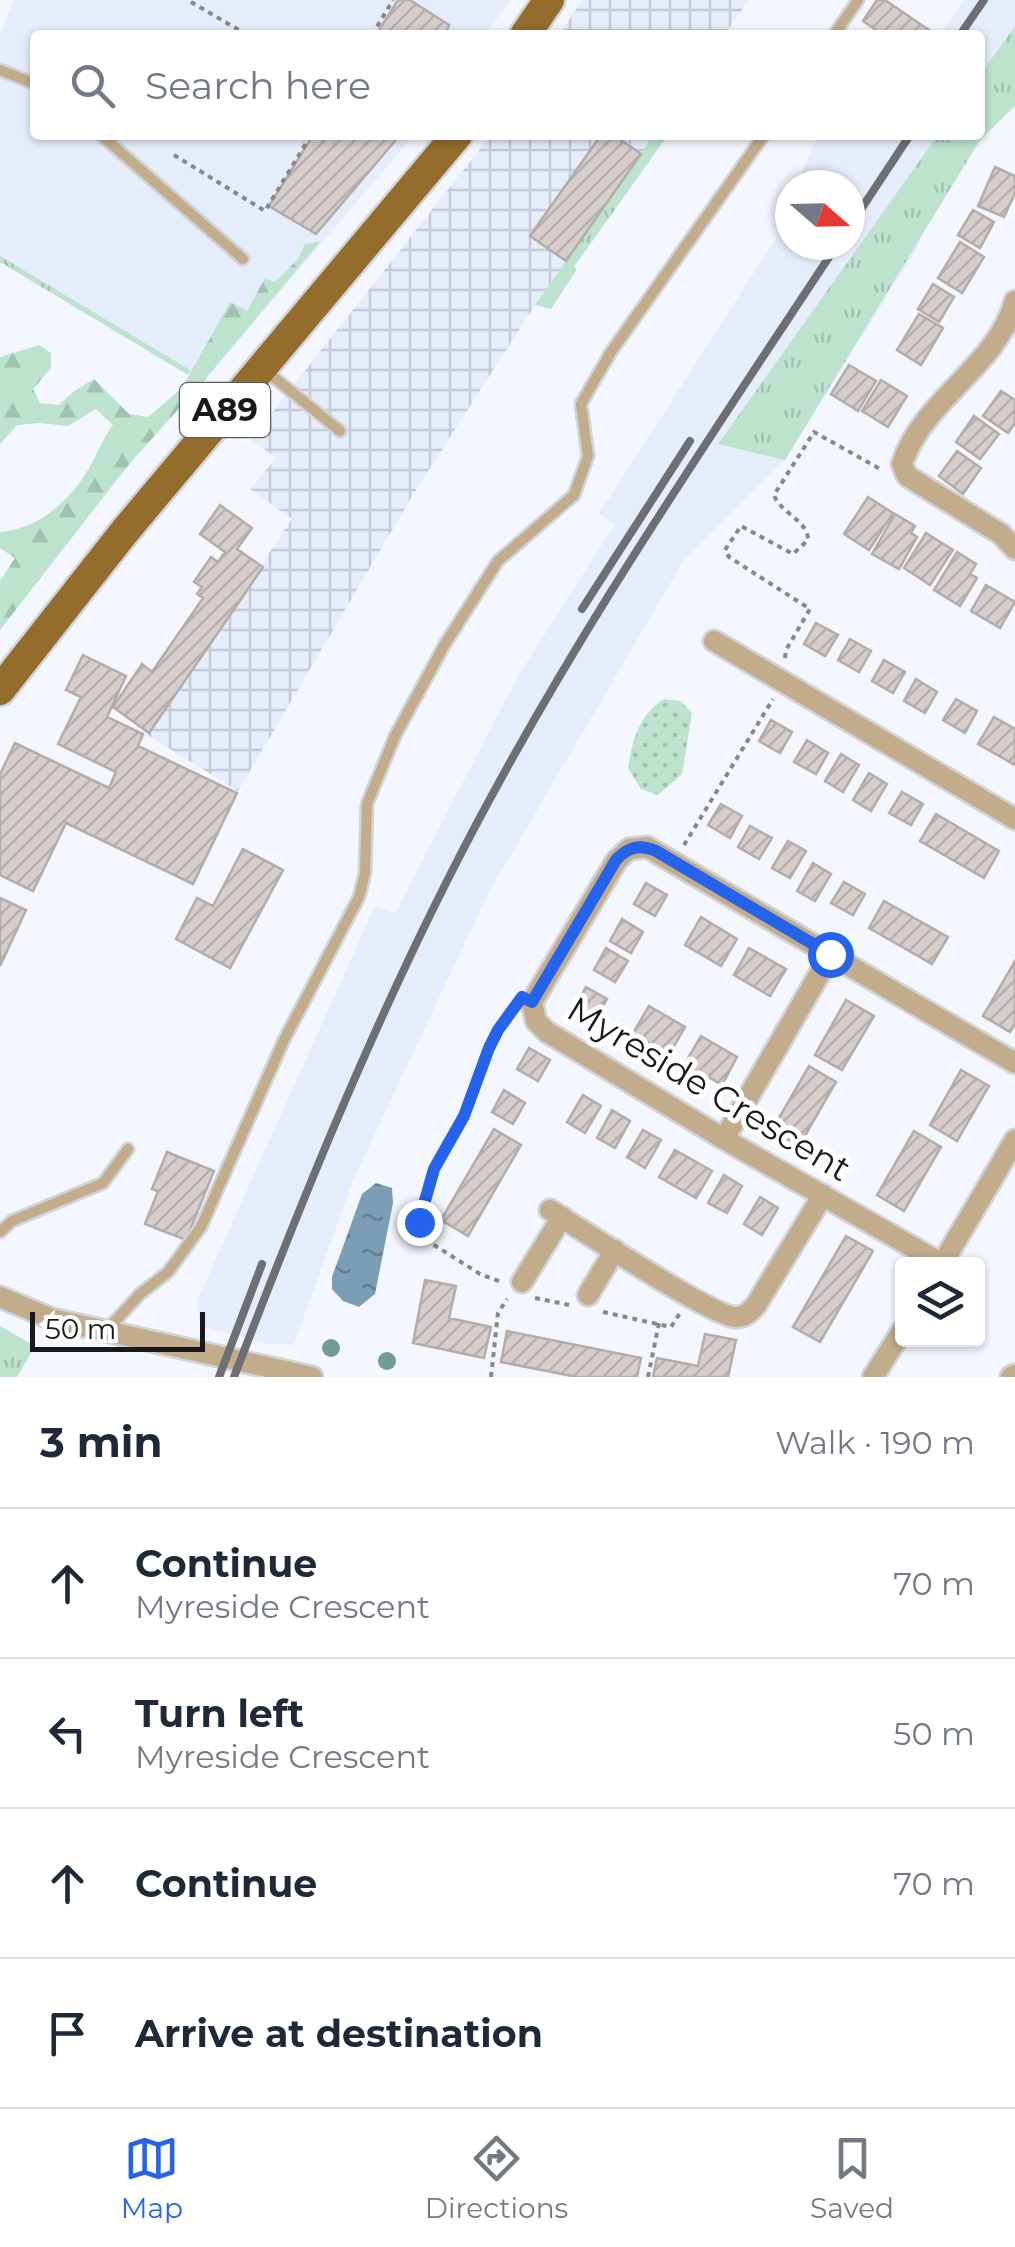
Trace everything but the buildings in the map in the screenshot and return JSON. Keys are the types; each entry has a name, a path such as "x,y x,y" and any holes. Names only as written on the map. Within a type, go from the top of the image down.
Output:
{"main road":[{"path":"528,30 549,0"},
{"name":"A89","path":"0,690 125,531 453,140"}],"street":[{"path":"1015,302 1012,314 984,357 933,410 904,457 904,472 1001,534 1015,549"},
{"path":"714,641 1015,819"},
{"name":"Myreside Crescent","path":"930,1257 547,1032 536,1021 532,1002 622,854 638,846 647,847 1015,1062"},
{"path":"724,1139 830,954"},
{"path":"946,1257 1015,1140"},
{"path":"516,1288 556,1214 730,1317 750,1312 823,1195"},
{"path":"586,1302 616,1250"},
{"path":"0,1297 28,1311 105,1332 312,1377"},
{"path":"873,1377 895,1342"}],"lane":[{"path":"837,30 858,0"},
{"path":"0,70 30,82"},
{"path":"107,140 243,258"},
{"path":"105,1332 140,1294 168,1272 201,1227 284,1040 359,897 366,873 368,804 388,750 445,644 498,561 574,495 588,456 581,404 611,352 760,140"},
{"path":"262,367 340,431"},
{"path":"0,1232 12,1221 103,1183 128,1149"}],"path":[{"path":"375,30 393,0"},
{"path":"191,2 237,30"},
{"path":"174,155 265,211 308,140"},
{"path":"674,862 784,682 786,650 810,608 729,557 725,550 741,526 793,554 808,540 806,528 776,503 774,496 814,432 878,470 904,472"},
{"path":"532,1002 522,997 498,1030 464,1116 434,1169 415,1233 480,1274 516,1288 586,1302"},
{"path":"491,1377 498,1313 516,1288"},
{"path":"604,1312 672,1327 690,1296"},
{"path":"648,1377 660,1323"}],"shaded area":[{"path":"14,0 510,0 489,30 30,30 30,140 410,140 202,383 0,262 0,34"},
{"path":"582,0 749,0 728,30 562,30"},
{"path":"964,0 1015,0 1015,36 985,80 985,30 943,30"},
{"path":"487,140 650,140 537,302 414,493 238,791 147,735 292,519 250,489 276,458 251,439"},
{"path":"816,140 946,140 918,247 785,460 684,560 489,892 354,1178 294,1344 269,1344 200,1326 197,1301 375,906 395,913 518,676 615,524 599,514 775,240 775,260 865,260 865,170 803,170"}],"green space":[{"path":"1015,26 1015,106 985,135 985,68"},
{"path":"650,140 664,140 574,267 577,269 551,309 535,305"},
{"path":"934,140 980,140 785,460 718,444 849,260 865,260 865,238"},
{"path":"320,242 130,463 0,630 0,581 15,558 0,548 0,532 37,521 59,505 85,475 113,425 96,409 68,426 17,425 0,444 0,357 39,345 51,353 51,368 33,389 40,403 59,405 94,379 129,414 148,417 182,388 230,302 247,311 265,278 275,282 297,260 305,244"},
{"path":"0,256 190,370 188,375 0,262"},
{"path":"664,699 680,701 692,713 682,774 658,795 641,789 628,768 638,729"},
{"path":"0,1326 35,1346 17,1377 0,1377"}],"water":[{"path":"376,1183 392,1188 393,1203 375,1294 359,1307 343,1301 332,1289 332,1277 362,1194"}],"railway":[{"path":"963,30 984,0"},
{"path":"865,203 907,140"},
{"path":"234,1377 362,1062 419,938 492,795 634,555 827,260"},
{"path":"582,609 690,441"},
{"path":"219,1377 262,1264"}],"route":[{"path":"419,1222 434,1169 464,1116 498,1030 522,997 532,1002 616,860 629,848 656,851 830,954"}]}
